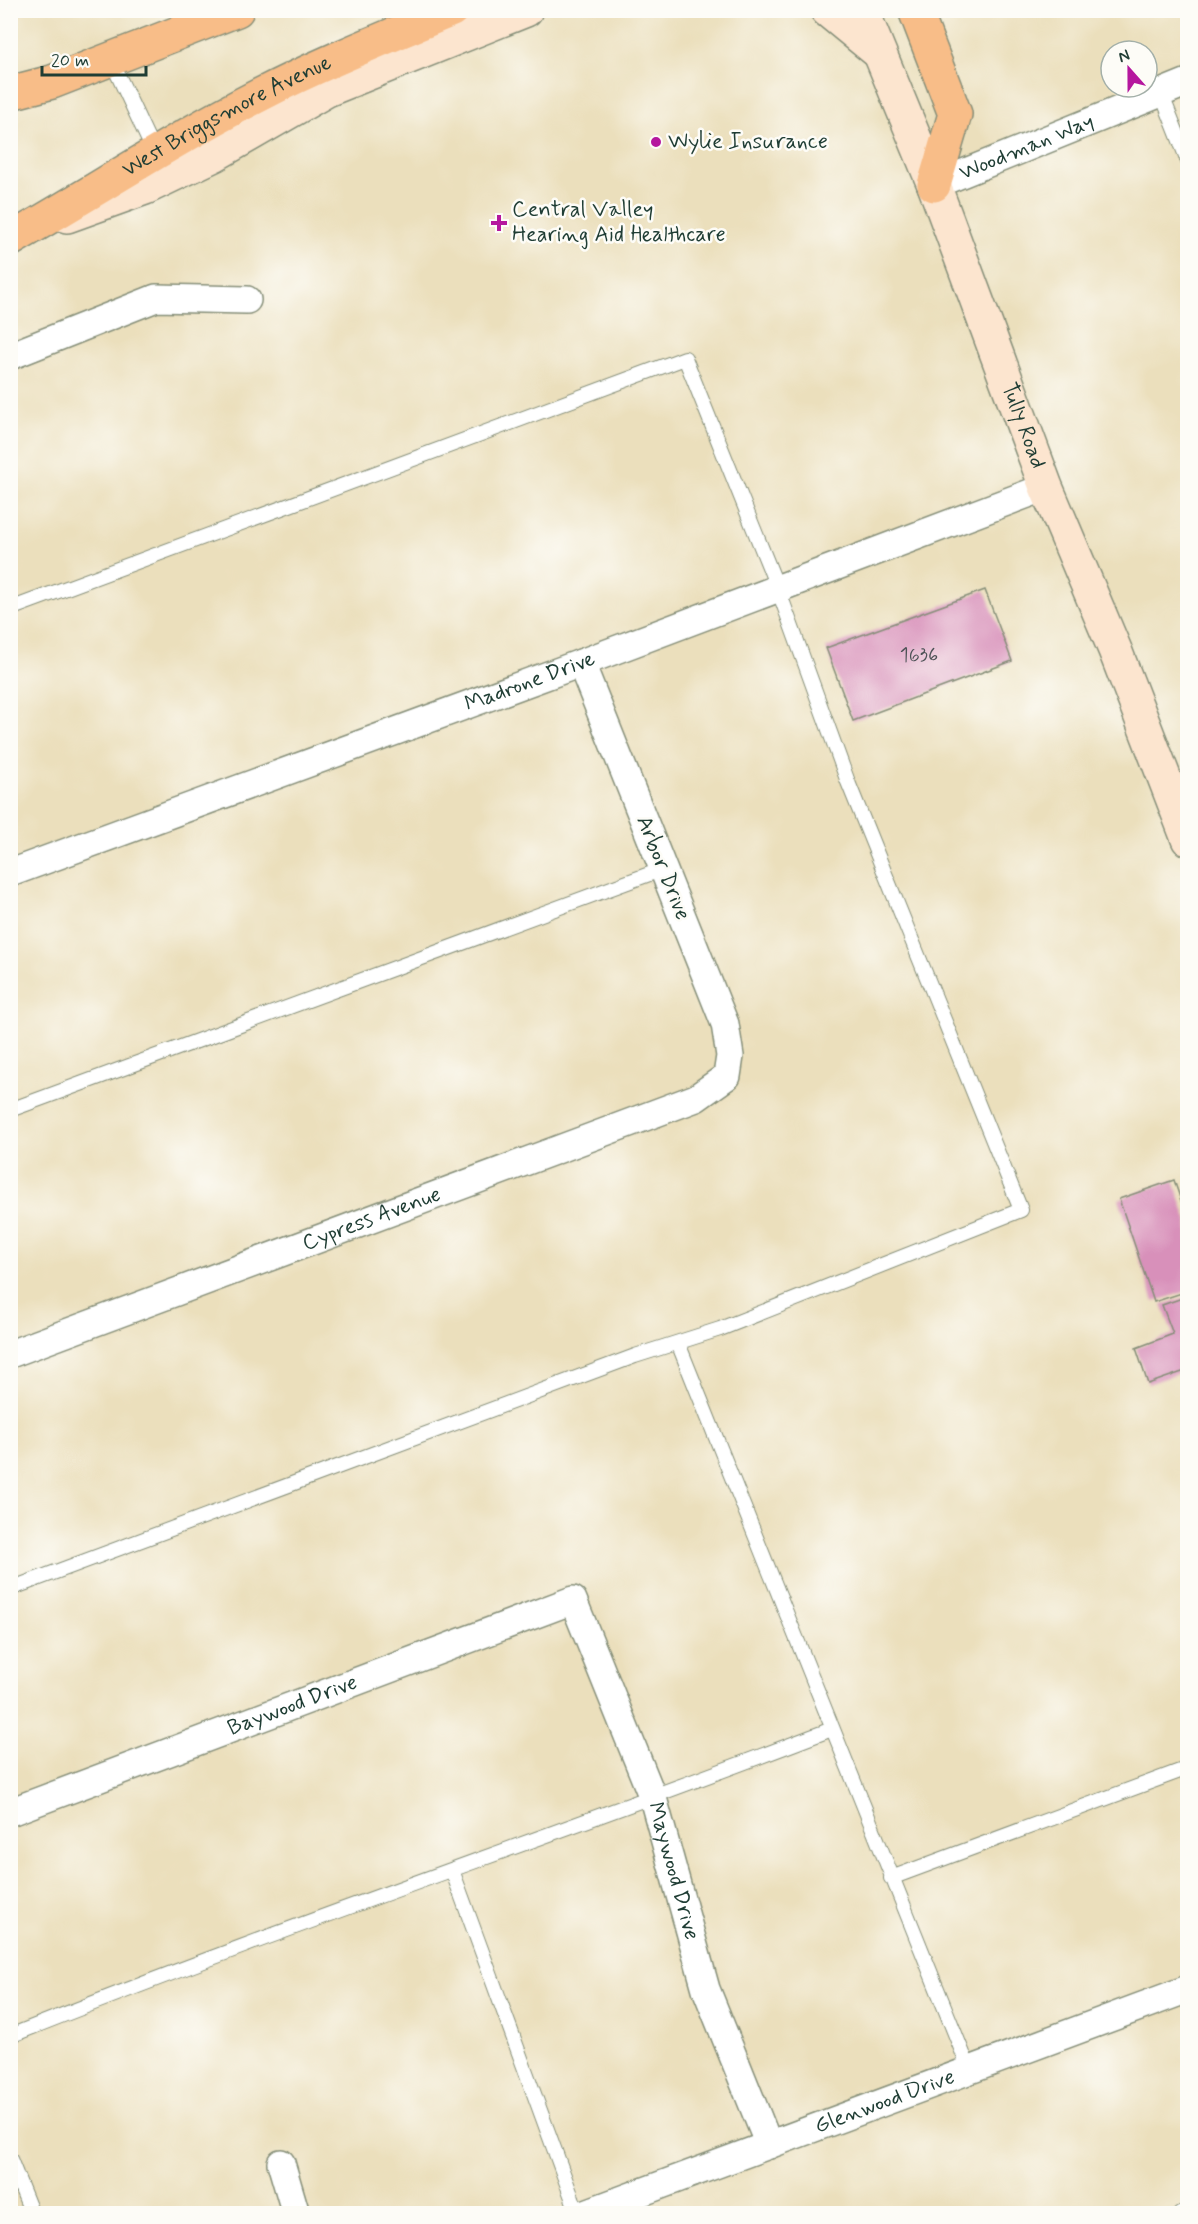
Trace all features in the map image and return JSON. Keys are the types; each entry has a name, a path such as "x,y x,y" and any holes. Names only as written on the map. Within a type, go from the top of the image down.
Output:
{"main road":[{"path":"10,93 52,82 237,10"},
{"name":"West Briggsmore Avenue","path":"10,240 155,154 272,89 348,53 452,10"},
{"path":"10,240 83,209 145,188 216,154 327,90 526,10"},
{"path":"827,10 879,52"},
{"name":"Tully Road","path":"862,10 934,185 1046,487 1115,650 1188,839"},
{"path":"915,10 956,114 934,185"}],"street":[{"name":"Woodman Way","path":"934,185 1188,82"},
{"path":"10,356 156,298 247,300"},
{"name":"Madrone Drive","path":"10,873 581,663 1046,487"},
{"name":"Arbor Drive","path":"581,663 725,1024 730,1056 727,1076"},
{"name":"Cypress Avenue","path":"10,1354 696,1098 727,1076"},
{"name":"Maywood Drive","path":"573,1600 653,1798 706,1989 769,2145"},
{"name":"Baywood Drive","path":"10,1812 573,1600"},
{"name":"Glenwood Drive","path":"584,2214 1188,1989"},
{"path":"281,2163 296,2214"}],"lane":[{"path":"111,60 155,154"},
{"path":"1161,93 1188,161"},
{"path":"10,609 685,358 778,589 849,782 1021,1210 720,1329 635,1356 10,1589"},
{"path":"10,1110 663,869"},
{"path":"678,1343 970,2071"},
{"path":"10,2036 123,1990 653,1798 832,1729"},
{"path":"891,1878 1188,1768"},
{"path":"452,1870 578,2214"},
{"path":"10,2158 32,2214"},
{"path":"1180,2214 1188,2211"}],"building":[{"path":"985,590 1012,661 853,721 826,648"},
{"path":"1174,1180 1188,1221 1188,1291 1154,1302 1119,1199"},
{"path":"1188,1296 1188,1370 1148,1384 1136,1348 1173,1334 1162,1305"}],"place":[{"name":"Wylie Insurance","path":"656,142"},
{"name":"Central Valley Hearing Aid Healthcare","path":"499,223"}]}
